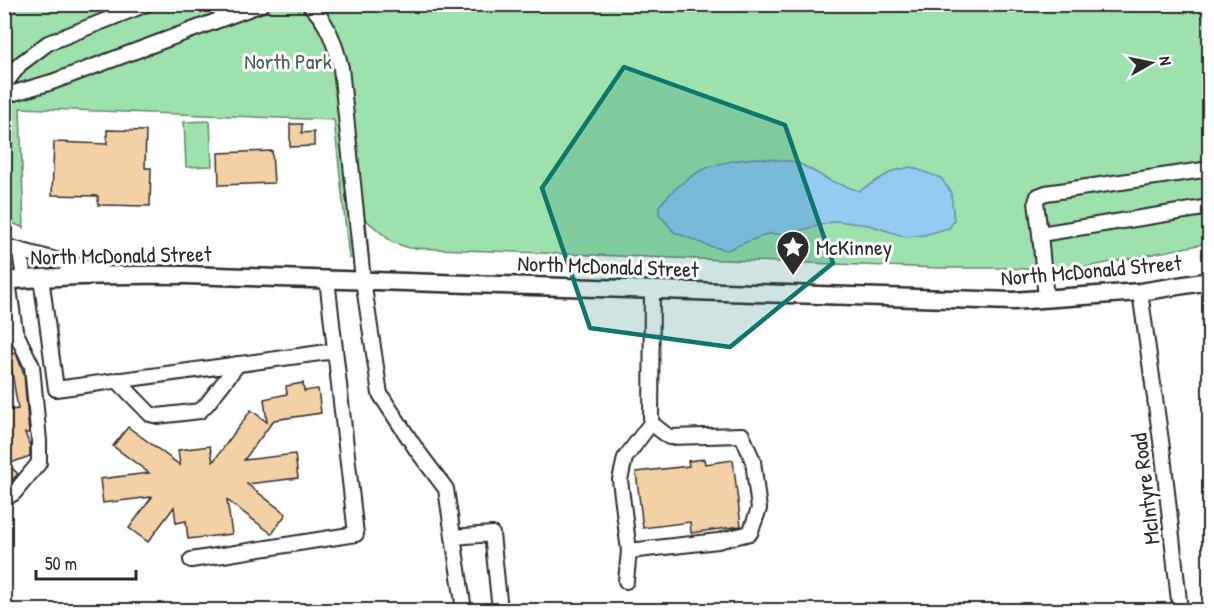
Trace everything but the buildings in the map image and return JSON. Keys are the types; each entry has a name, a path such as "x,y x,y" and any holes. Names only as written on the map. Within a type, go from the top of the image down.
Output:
{"main road":[{"name":"North McDonald Street","path":"19,280 106,273 961,301 1046,299 1140,292 1209,281"}],"street":[{"path":"4,85 20,64 48,43 147,4"},
{"path":"4,91 14,93 52,82 262,4"},
{"path":"309,4 319,14 331,35 341,68 363,280 380,394 416,449 446,489 464,610"},
{"path":"1046,299 1036,202 1038,196 1209,169"},
{"path":"1040,234 1209,207"},
{"path":"4,246 106,273"},
{"path":"4,499 14,493 39,463 32,366 10,332 19,280 20,251"},
{"path":"191,560 356,534 327,279"},
{"path":"19,280 56,389 335,351"},
{"path":"626,581 628,550 620,480 625,458 651,423 652,290"},
{"name":"McIntyre Road","path":"1140,292 1163,455 1180,610"},
{"path":"117,380 150,414 158,416 200,411 238,364"},
{"path":"628,550 718,541 750,533 759,509 753,461 742,435 669,437 651,423"},
{"path":"453,537 492,534 500,610"}],"highlighted area":[{"path":"624,67 785,125 833,263 730,347 590,328 542,188"}],"green space":[{"name":"North Park","path":"4,5 1209,5 1209,243 1066,271 938,268 409,248 392,242 366,220 369,258 349,258 334,120 20,108 24,228 5,220"},
{"path":"210,121 212,166 186,167 184,122"}],"water":[{"path":"758,158 797,162 831,181 859,191 893,171 911,167 941,178 951,192 954,221 949,228 906,237 869,225 836,221 787,234 767,234 727,250 709,246 674,232 659,214 659,206 691,176 714,165"}],"place":[{"name":"McKinney","path":"793,276"}]}
